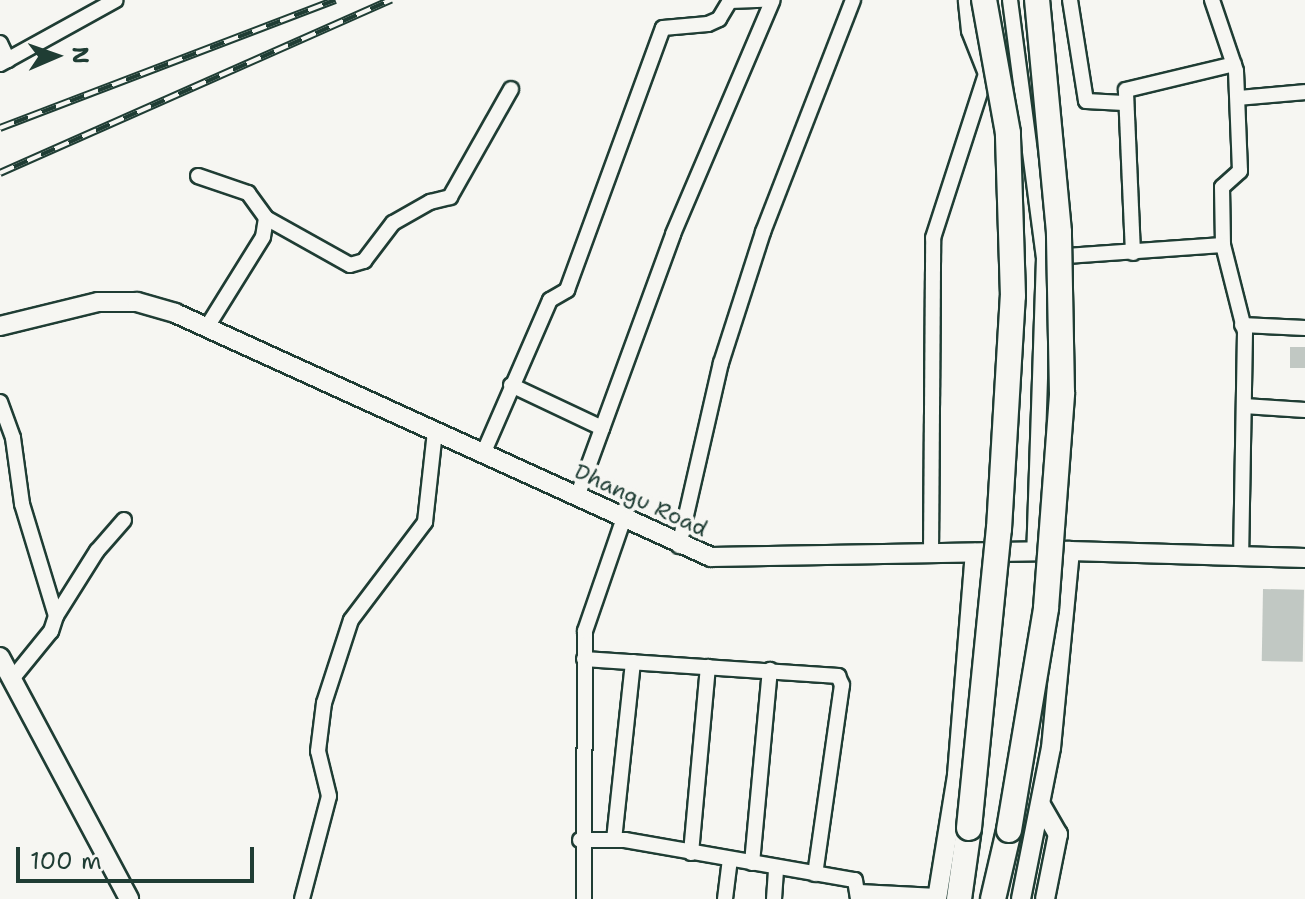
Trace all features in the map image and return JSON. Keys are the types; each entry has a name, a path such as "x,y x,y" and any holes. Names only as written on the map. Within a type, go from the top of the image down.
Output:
{"highway":[{"path":"944,898 969,828 999,529 1013,296 1008,133 984,0"},
{"path":"993,899 1009,830 1046,608 1062,393 1059,232 1037,0"}],"street":[{"path":"0,43 4,62 116,0"},
{"path":"483,454 550,300 567,290 663,28 708,24 719,19 730,1 763,0"},
{"path":"577,497 673,234 773,0"},
{"path":"679,546 721,363 763,232 853,0"},
{"path":"931,554 933,238 986,74 969,31 966,0"},
{"path":"1010,0 1044,258 1034,552"},
{"path":"1070,0 1086,101 1124,103"},
{"path":"1212,0 1234,64 1238,98 1240,171 1223,185 1223,245 1242,325 1241,558"},
{"path":"1133,253 1124,103 1126,90 1234,64"},
{"path":"198,176 248,193 266,218 350,265 359,264 393,223 430,202 450,197 511,89"},
{"path":"1238,98 1305,92"},
{"path":"207,327 263,237 266,218"},
{"path":"1044,258 1223,245"},
{"name":"Dhangu Road","path":"0,326 84,305 137,302 207,327 679,546 711,557 1070,551 1305,558"},
{"path":"1242,325 1305,328"},
{"path":"511,385 602,428"},
{"path":"0,402 13,438 22,504 56,616"},
{"path":"1244,406 1305,410"},
{"path":"302,899 329,796 318,751 324,703 351,620 425,522 435,432"},
{"path":"584,899 580,840 585,631 624,518"},
{"path":"12,679 51,631 56,616 97,551 124,520"},
{"path":"1021,899 1041,805 1070,551"},
{"path":"580,840 614,840 855,880 858,895 944,898 975,553"},
{"path":"0,657 129,899"},
{"path":"584,659 834,674 841,681 815,874"},
{"path":"614,840 633,662"},
{"path":"691,853 708,667"},
{"path":"752,863 770,670"},
{"path":"1041,805 1058,834 1045,899"},
{"path":"725,899 730,859"},
{"path":"774,899 776,867"}],"building":[{"path":"1290,347 1305,347 1305,368 1290,368"},
{"path":"1263,589 1304,590 1303,662 1262,661"}],"railway":[{"path":"0,128 335,0"},
{"path":"0,173 391,0"}]}
